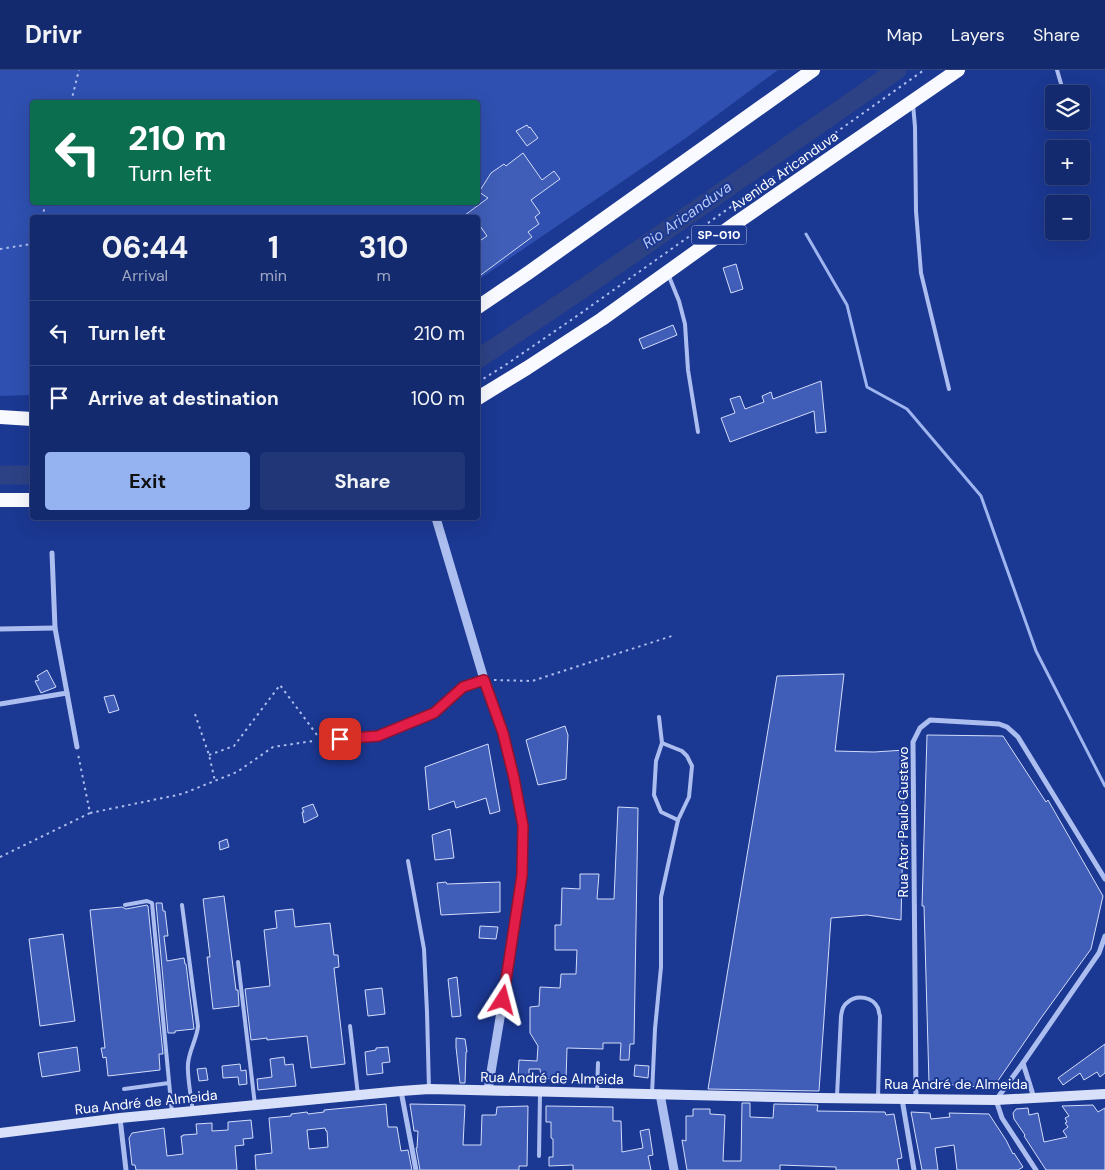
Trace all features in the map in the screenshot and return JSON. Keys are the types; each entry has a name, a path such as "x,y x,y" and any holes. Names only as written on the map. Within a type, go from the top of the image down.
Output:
{"highway":[{"path":"480,306 813,70"},
{"name":"Avenida Aricanduva","path":"480,397 602,319 958,70"},
{"path":"0,417 30,419"},
{"path":"0,500 30,500"}],"main road":[{"name":"Rua André de Almeida","path":"0,1133 120,1118 429,1089 996,1100 1105,1094"}],"street":[{"path":"437,520 484,680 503,733 523,826 522,875 515,928 488,1090"},
{"path":"52,553 55,628 77,747"},
{"path":"0,629 55,628"},
{"path":"0,704 67,693"},
{"name":"Rua Ator Paulo Gustavo","path":"916,1099 913,742 920,728 930,720 999,724 1007,727 1018,737 1105,879"},
{"path":"1036,1170 1002,1118 996,1100 1100,953 1105,936"},
{"path":"1023,1063 1034,1098"},
{"path":"401,1091 416,1170"},
{"path":"656,1094 674,1170"},
{"path":"902,1099 914,1170"},
{"path":"120,1118 126,1170"}],"lane":[{"path":"1057,70 1061,85"},
{"path":"913,102 916,212 921,273 948,389"},
{"path":"667,272 679,301 685,324 688,370 698,432"},
{"path":"321,740 378,736 434,713 463,687 484,680"},
{"path":"659,717 662,743 656,761 654,795 661,812 678,820"},
{"path":"656,1094 655,1029 661,967 661,897 678,820 689,797 692,766 682,751 662,743"},
{"path":"408,860 424,949 428,1012 429,1089"},
{"path":"125,904 147,901 152,903 172,1113"},
{"path":"182,905 198,1026 188,1066 193,1111"},
{"path":"238,962 255,1105"},
{"path":"837,1098 843,1007 849,1000 860,996 871,1000 878,1007 880,1016 878,1098"},
{"path":"350,1026 358,1095"},
{"path":"597,1093 598,1062"},
{"path":"124,1089 169,1083"},
{"path":"539,1156 540,1091"}],"path":[{"path":"72,100 79,70"},
{"path":"480,381 574,318 924,70"},
{"path":"0,249 30,244"},
{"path":"484,680 532,681 675,635"},
{"path":"0,856 90,813 182,794 238,772 273,747 321,740 280,685 234,746 209,755"},
{"path":"195,714 209,755 215,781"},
{"path":"77,747 90,813"}],"shaded area":[{"path":"0,70 778,70 686,138 480,279 480,215 30,215 30,395 0,396"}],"building":[{"path":"527,125 538,138 527,146 516,131"},
{"path":"523,153 542,180 554,171 560,179 531,200 540,213 535,217 539,224 528,232 532,237 480,276 480,241 487,236 480,226 480,215 465,215 488,198 480,193 480,190 491,173 504,164 506,166"},
{"path":"736,264 743,289 731,293 723,268"},
{"path":"673,325 677,335 643,349 639,339"},
{"path":"821,381 826,432 816,433 814,411 730,442 721,418 735,413 730,399 740,396 745,409 764,402 762,396 771,392 773,399"},
{"path":"47,670 56,687 41,693 35,681 39,680 37,676"},
{"path":"844,674 835,751 874,752 905,750 901,920 867,915 831,918 819,1091 708,1089 777,676"},
{"path":"114,695 119,710 109,713 104,697"},
{"path":"565,726 568,735 566,779 538,785 526,740"},
{"path":"927,735 1003,736 1046,802 1048,800 1103,896 1091,949 993,1088 929,1083 924,906 922,906"},
{"path":"488,744 500,811 490,814 486,798 456,808 454,801 429,810 425,767"},
{"path":"313,804 318,816 304,823 302,808"},
{"path":"618,807 638,808 634,1044 630,1044 629,1060 620,1060 621,1043 603,1043 603,1049 567,1048 566,1080 541,1078 540,1069 529,1069 529,1078 518,1078 519,1060 537,1061 538,1046 530,1033 530,1007 539,1006 540,987 560,988 561,974 576,974 577,950 555,950 555,925 561,925 562,888 580,889 580,874 599,874 597,899 614,899"},
{"path":"450,829 454,858 435,860 432,835"},
{"path":"227,839 229,847 220,850 219,842"},
{"path":"446,882 447,884 500,882 500,912 441,915 437,883"},
{"path":"224,896 239,1006 213,1009 207,957 210,957 203,899"},
{"path":"156,903 162,903 163,911 165,911 168,936 164,936 167,961 184,958 186,964 194,1029 168,1033"},
{"path":"147,905 163,1054 159,1054 160,1070 108,1076 106,1057 103,1058 101,1048 105,1048 90,910 122,907 126,909"},
{"path":"293,909 295,927 330,923 334,955 338,955 339,967 334,968 345,1064 311,1068 307,1036 251,1040 245,989 270,986 264,930 277,928 275,911"},
{"path":"480,926 498,927 496,939 479,938"},
{"path":"63,934 75,1021 40,1026 29,939"},
{"path":"457,977 461,1016 452,1017 448,979"},
{"path":"382,988 385,1014 368,1016 365,990"},
{"path":"456,1038 465,1039 467,1052 465,1083 460,1083"},
{"path":"1105,1044 1105,1073 1100,1077 1097,1072 1084,1080 1080,1073 1063,1085 1058,1078"},
{"path":"77,1047 80,1071 42,1077 38,1053"},
{"path":"388,1047 390,1062 382,1063 383,1073 367,1075 365,1052 376,1050 376,1048"},
{"path":"284,1057 285,1065 293,1064 296,1086 258,1090 257,1079 272,1077 270,1059"},
{"path":"240,1064 241,1071 246,1070 247,1084 239,1085 238,1077 223,1078 222,1066"},
{"path":"635,1065 649,1066 648,1078 634,1076"},
{"path":"206,1068 208,1080 199,1081 197,1069"},
{"path":"742,1103 750,1103 750,1117 773,1118 774,1104 818,1105 817,1111 885,1112 886,1115 894,1114 902,1158 897,1159 899,1170 836,1170 836,1167 780,1165 780,1170 687,1170 682,1140 686,1141 686,1116 693,1116 693,1109 710,1109 710,1114 725,1115 723,1161 741,1161"},
{"path":"386,1104 388,1127 397,1127 401,1151 408,1150 412,1170 256,1170 255,1155 272,1153 269,1118 307,1112 308,1114 324,1112 324,1110","holes":["325,1128 328,1147 309,1149 307,1130"]},
{"path":"410,1104 465,1105 463,1145 481,1145 482,1115 496,1115 497,1107 528,1106 527,1166 519,1166 519,1170 420,1170 416,1148 418,1131 414,1131"},
{"path":"1093,1105 1098,1112 1105,1108 1105,1170 1046,1170 1014,1119 1013,1113 1016,1109 1028,1108 1029,1115 1038,1113 1044,1142 1067,1137 1063,1131 1068,1127 1065,1123 1067,1122 1065,1118 1069,1116 1062,1106"},
{"path":"546,1106 613,1107 613,1121 621,1121 622,1152 643,1148 640,1131 649,1129 653,1155 648,1156 651,1170 573,1170 573,1165 549,1166 549,1157 553,1157 553,1139 551,1138 551,1122 546,1122"},
{"path":"911,1112 930,1113 931,1119 950,1117 949,1113 989,1114 1023,1167 1018,1170 957,1170 954,1145 935,1148 938,1170 922,1170"},
{"path":"251,1120 253,1138 243,1139 244,1145 235,1146 237,1170 136,1170 135,1165 132,1165 129,1138 132,1133 164,1128 167,1156 183,1154 181,1136 197,1134 196,1124 212,1123 212,1131 228,1130 228,1122"}],"waterway":[{"name":"Rio Aricanduva","path":"480,358 897,70"},
{"path":"806,234 847,305 867,387 907,409 981,496 1036,651 1105,786"},
{"name":"Rio Aricanduva","path":"0,475 30,475"}],"route":[{"path":"340,739 378,736 434,713 463,687 484,680 503,733 523,826 522,875 503,1000"}]}
